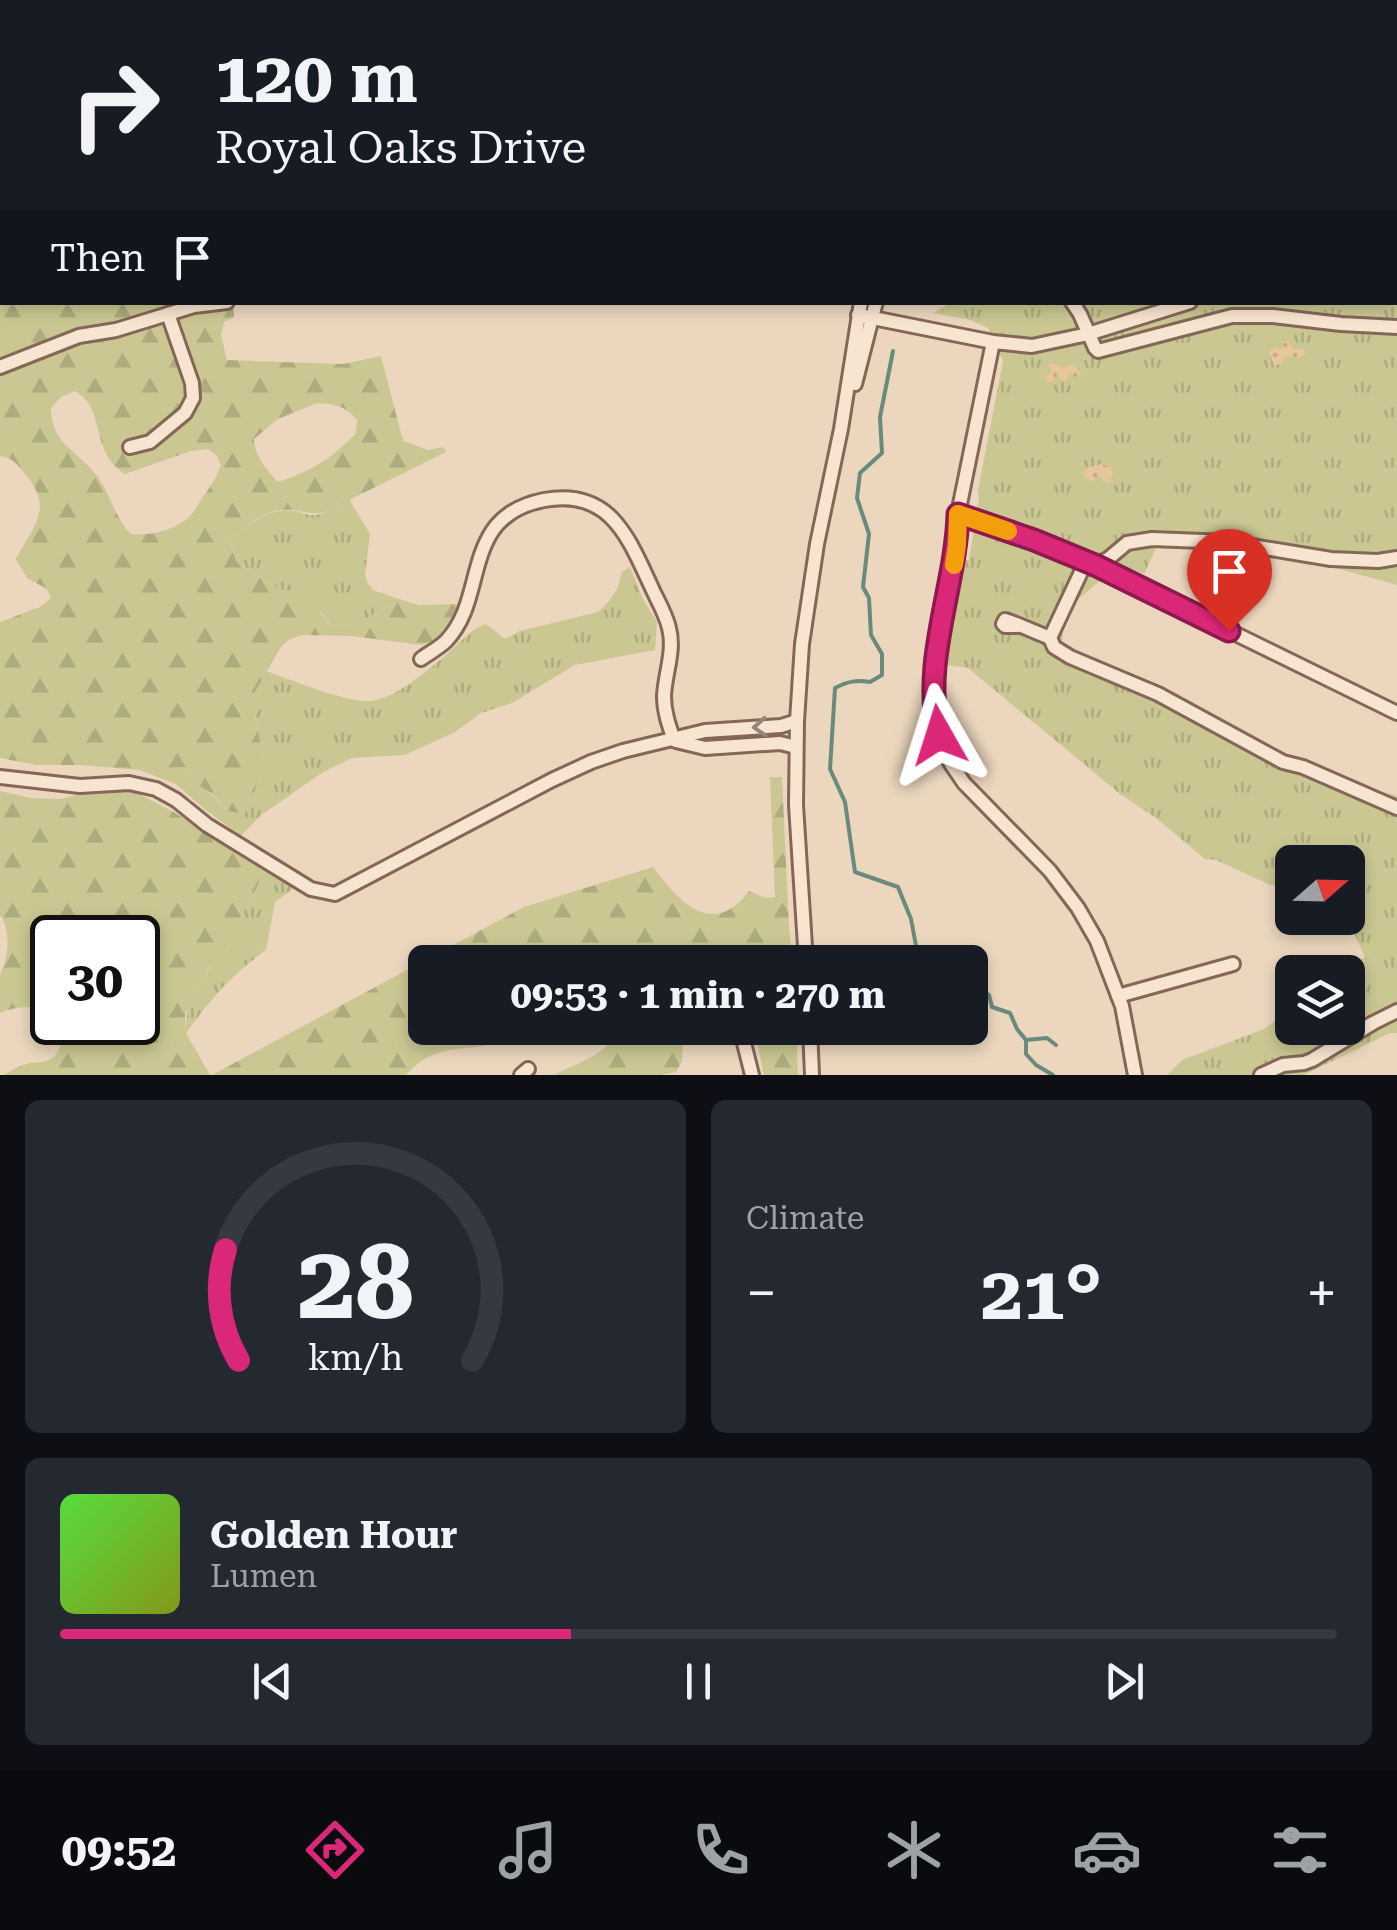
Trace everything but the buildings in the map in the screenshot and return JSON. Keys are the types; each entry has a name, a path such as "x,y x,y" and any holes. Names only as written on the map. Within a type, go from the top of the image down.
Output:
{"street":[{"path":"0,367 80,336 116,330 202,305"},
{"path":"841,429 876,305"},
{"path":"1074,305 1098,351 1232,316 1397,327"},
{"path":"805,945 796,805 802,644 860,309 874,318 1032,346 1088,334 1180,305"},
{"path":"130,447 150,442 184,413 193,398 192,384 168,314"},
{"path":"993,342 958,514 957,545 936,659 934,712 951,764 964,783 1050,870 1098,941 1118,996 1134,1075"},
{"path":"421,658 444,644 458,626 468,606 484,546 496,525 530,503 576,499 614,518 634,547 668,623 672,642 664,697 674,740"},
{"path":"958,514 1095,565 1397,713"},
{"path":"1050,638 1082,570 1108,559 1128,542 1162,538 1228,542 1331,558 1397,558"},
{"path":"1017,626 1050,638 1054,647 1070,657 1158,694 1284,762 1397,808"},
{"path":"0,777 64,785 129,783 156,789 311,889 335,894 552,780 624,750 706,731 780,726 797,721"},
{"path":"674,740 705,748 780,743 796,747"},
{"path":"1118,996 1233,964"},
{"path":"1261,1075 1282,1065 1312,1060 1397,1012"},
{"path":"744,1045 752,1075"},
{"path":"811,1045 812,1075"}],"green space":[{"path":"0,305 233,305 234,317 224,322 221,335 227,360 343,364 381,356 403,441 428,450 443,447 446,452 325,512 284,510 258,518 231,543 236,561 282,590 306,591 331,627 358,622 399,599 418,605 459,604 445,631 422,645 351,636 301,635 281,647 255,692 255,716 264,759 244,814 229,811 197,784 186,767 139,770 37,765 0,758 0,622 40,607 51,598 47,589 27,578 16,559 40,508 34,486 8,458 0,456","holes":["75,391 85,399 106,454 125,474 191,451 209,449 217,456 221,465 216,477 186,520 164,531 131,534 99,479 55,430 51,408 61,397","317,403 335,405 357,420 356,433 321,463 278,482 259,457 254,439 278,419"]},
{"path":"947,305 1397,305 1397,585 1238,541 1157,546 1144,574 1119,564 1065,611 1061,647 1333,778 1397,796 1397,1033 1304,1075 1167,1075 1182,1060 1264,1029 1275,1021 1275,1045 1365,1045 1365,955 1355,935 1365,935 1365,845 1275,845 1275,886 1216,860 1205,859 968,668 945,665 969,560 1003,361 988,328 933,313"},
{"path":"349,499 370,534 365,575 368,584 373,590 399,599 358,622 331,627 321,611 236,561 231,543 250,523 267,514 285,510 316,515"},
{"path":"630,567 657,622 655,650 575,665 512,703 481,713 455,732 405,755 352,758 323,772 260,816 241,836 176,784 139,770 186,767 229,811 264,759 255,716 255,692 266,671 349,699 381,699 410,684 481,626 486,624 505,639 520,631 598,612 618,587 622,572"},
{"path":"770,777 782,777 791,945 453,945 524,907 653,867 685,902 709,914 722,913 749,891 775,897"},
{"path":"0,791 61,799 85,793 137,793 174,812 254,862 262,871 232,943 207,970 185,1016 186,1033 210,1075 4,1075 23,1065 49,1060 60,1045 160,1045 160,915 30,915 30,1008 0,1013 0,974 8,944 0,915"},
{"path":"254,862 294,888 275,902 266,950 222,988 186,1033 195,990 231,944 260,878 262,872"},
{"path":"408,969 408,1045 484,1045 430,1056 406,1075 212,1075"},
{"path":"608,1045 683,1045 682,1061 676,1072 554,1075"},
{"path":"758,1045 797,1045 798,1075 764,1075"}],"sand":[{"path":"1287,341 1295,350 1304,348 1305,353 1298,358 1286,356 1274,366 1269,351 1281,350"},
{"path":"1053,363 1062,368 1073,364 1081,374 1077,378 1069,373 1063,381 1057,375 1047,383 1046,377 1052,371 1048,365"},
{"path":"1101,464 1113,473 1110,483 1104,483 1099,476 1091,481 1085,478 1086,468"}],"waterway":[{"path":"893,351 880,417 882,453 860,473 857,498 869,534 863,587 869,598 871,635 882,654 882,675 870,682 852,682 835,688 830,769 845,802 855,872 898,887 911,919 916,945"},
{"path":"988,994 992,1007 1010,1013 1026,1040 1026,1054 1053,1075"},
{"path":"1026,1040 1047,1038 1056,1045"}],"slow traffic":[{"path":"954,565 958,514 1008,531"}],"route":[{"path":"939,735 933,689 957,545 958,514 1095,565 1229,631"}]}
